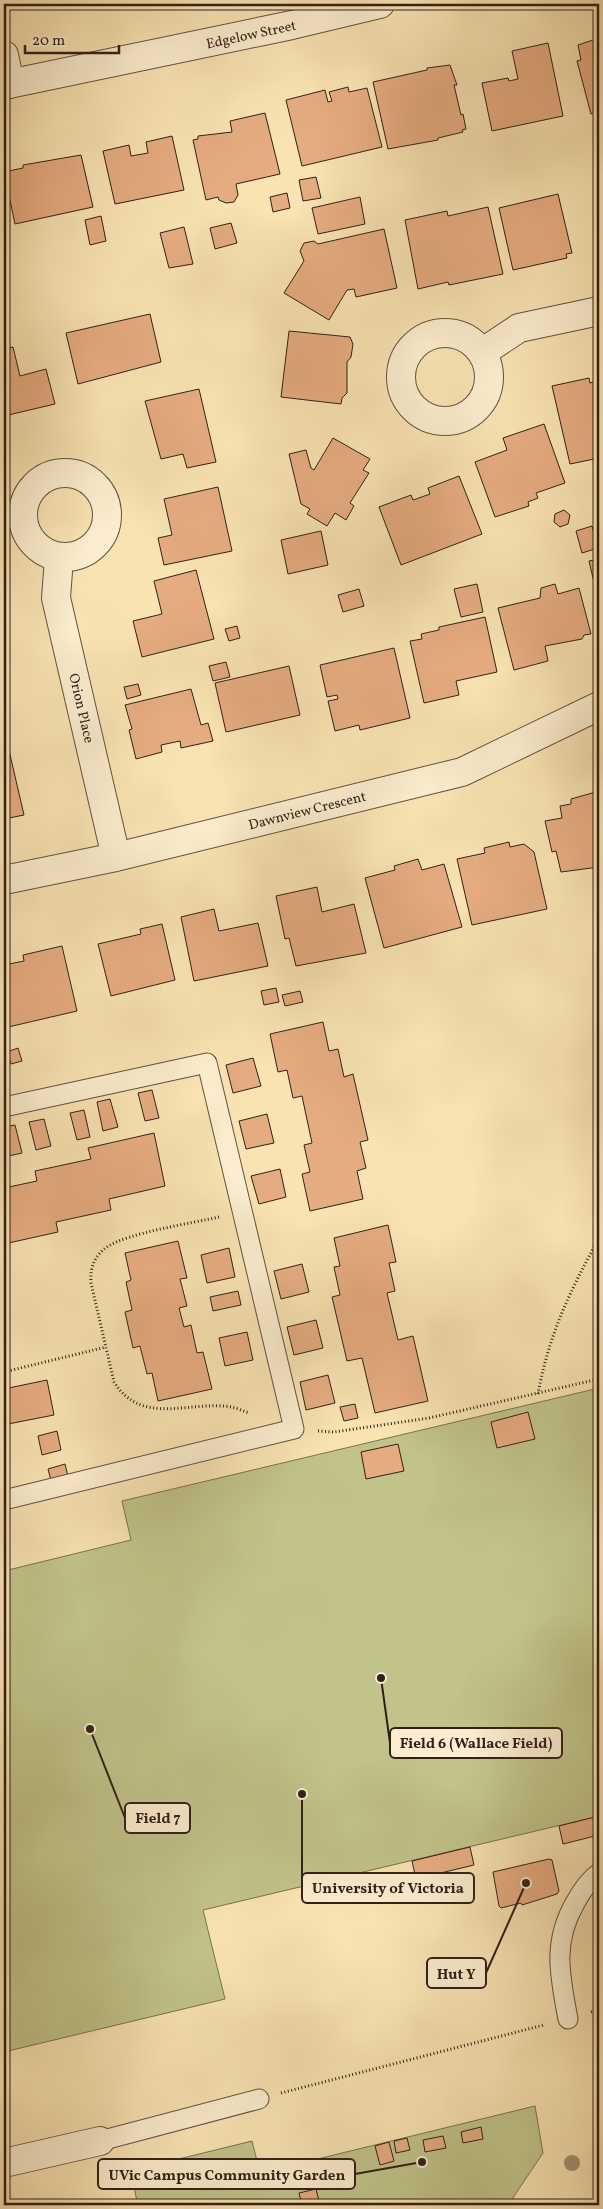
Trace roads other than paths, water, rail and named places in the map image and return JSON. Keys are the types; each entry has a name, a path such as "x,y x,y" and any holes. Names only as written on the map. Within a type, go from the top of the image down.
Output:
{"street":[{"name":"Edgelow Street","path":"7,84 290,14 380,4"},
{"path":"4,55 7,84"},
{"path":"483,352 519,328 599,311"},
{"name":"Orion Place","path":"59,558 56,598 116,857"},
{"name":"Dawnview Crescent","path":"4,880 116,857 462,772 599,706"},
{"path":"4,2164 100,2141"}],"lane":[{"path":"4,1108 207,1063 294,1429 4,1500"},
{"path":"568,2019 559,1969 560,1940 568,1916 579,1895 599,1873"},
{"path":"100,2141 259,2099"}],"place":[{"name":"Field 6 (Wallace Field)","path":"381,1678"},
{"name":"Field 7","path":"90,1729"},
{"name":"University of Victoria","path":"302,1794"},
{"name":"Hut Y","path":"526,1883"},
{"name":"UVic Campus Community Garden","path":"422,2162"}]}
